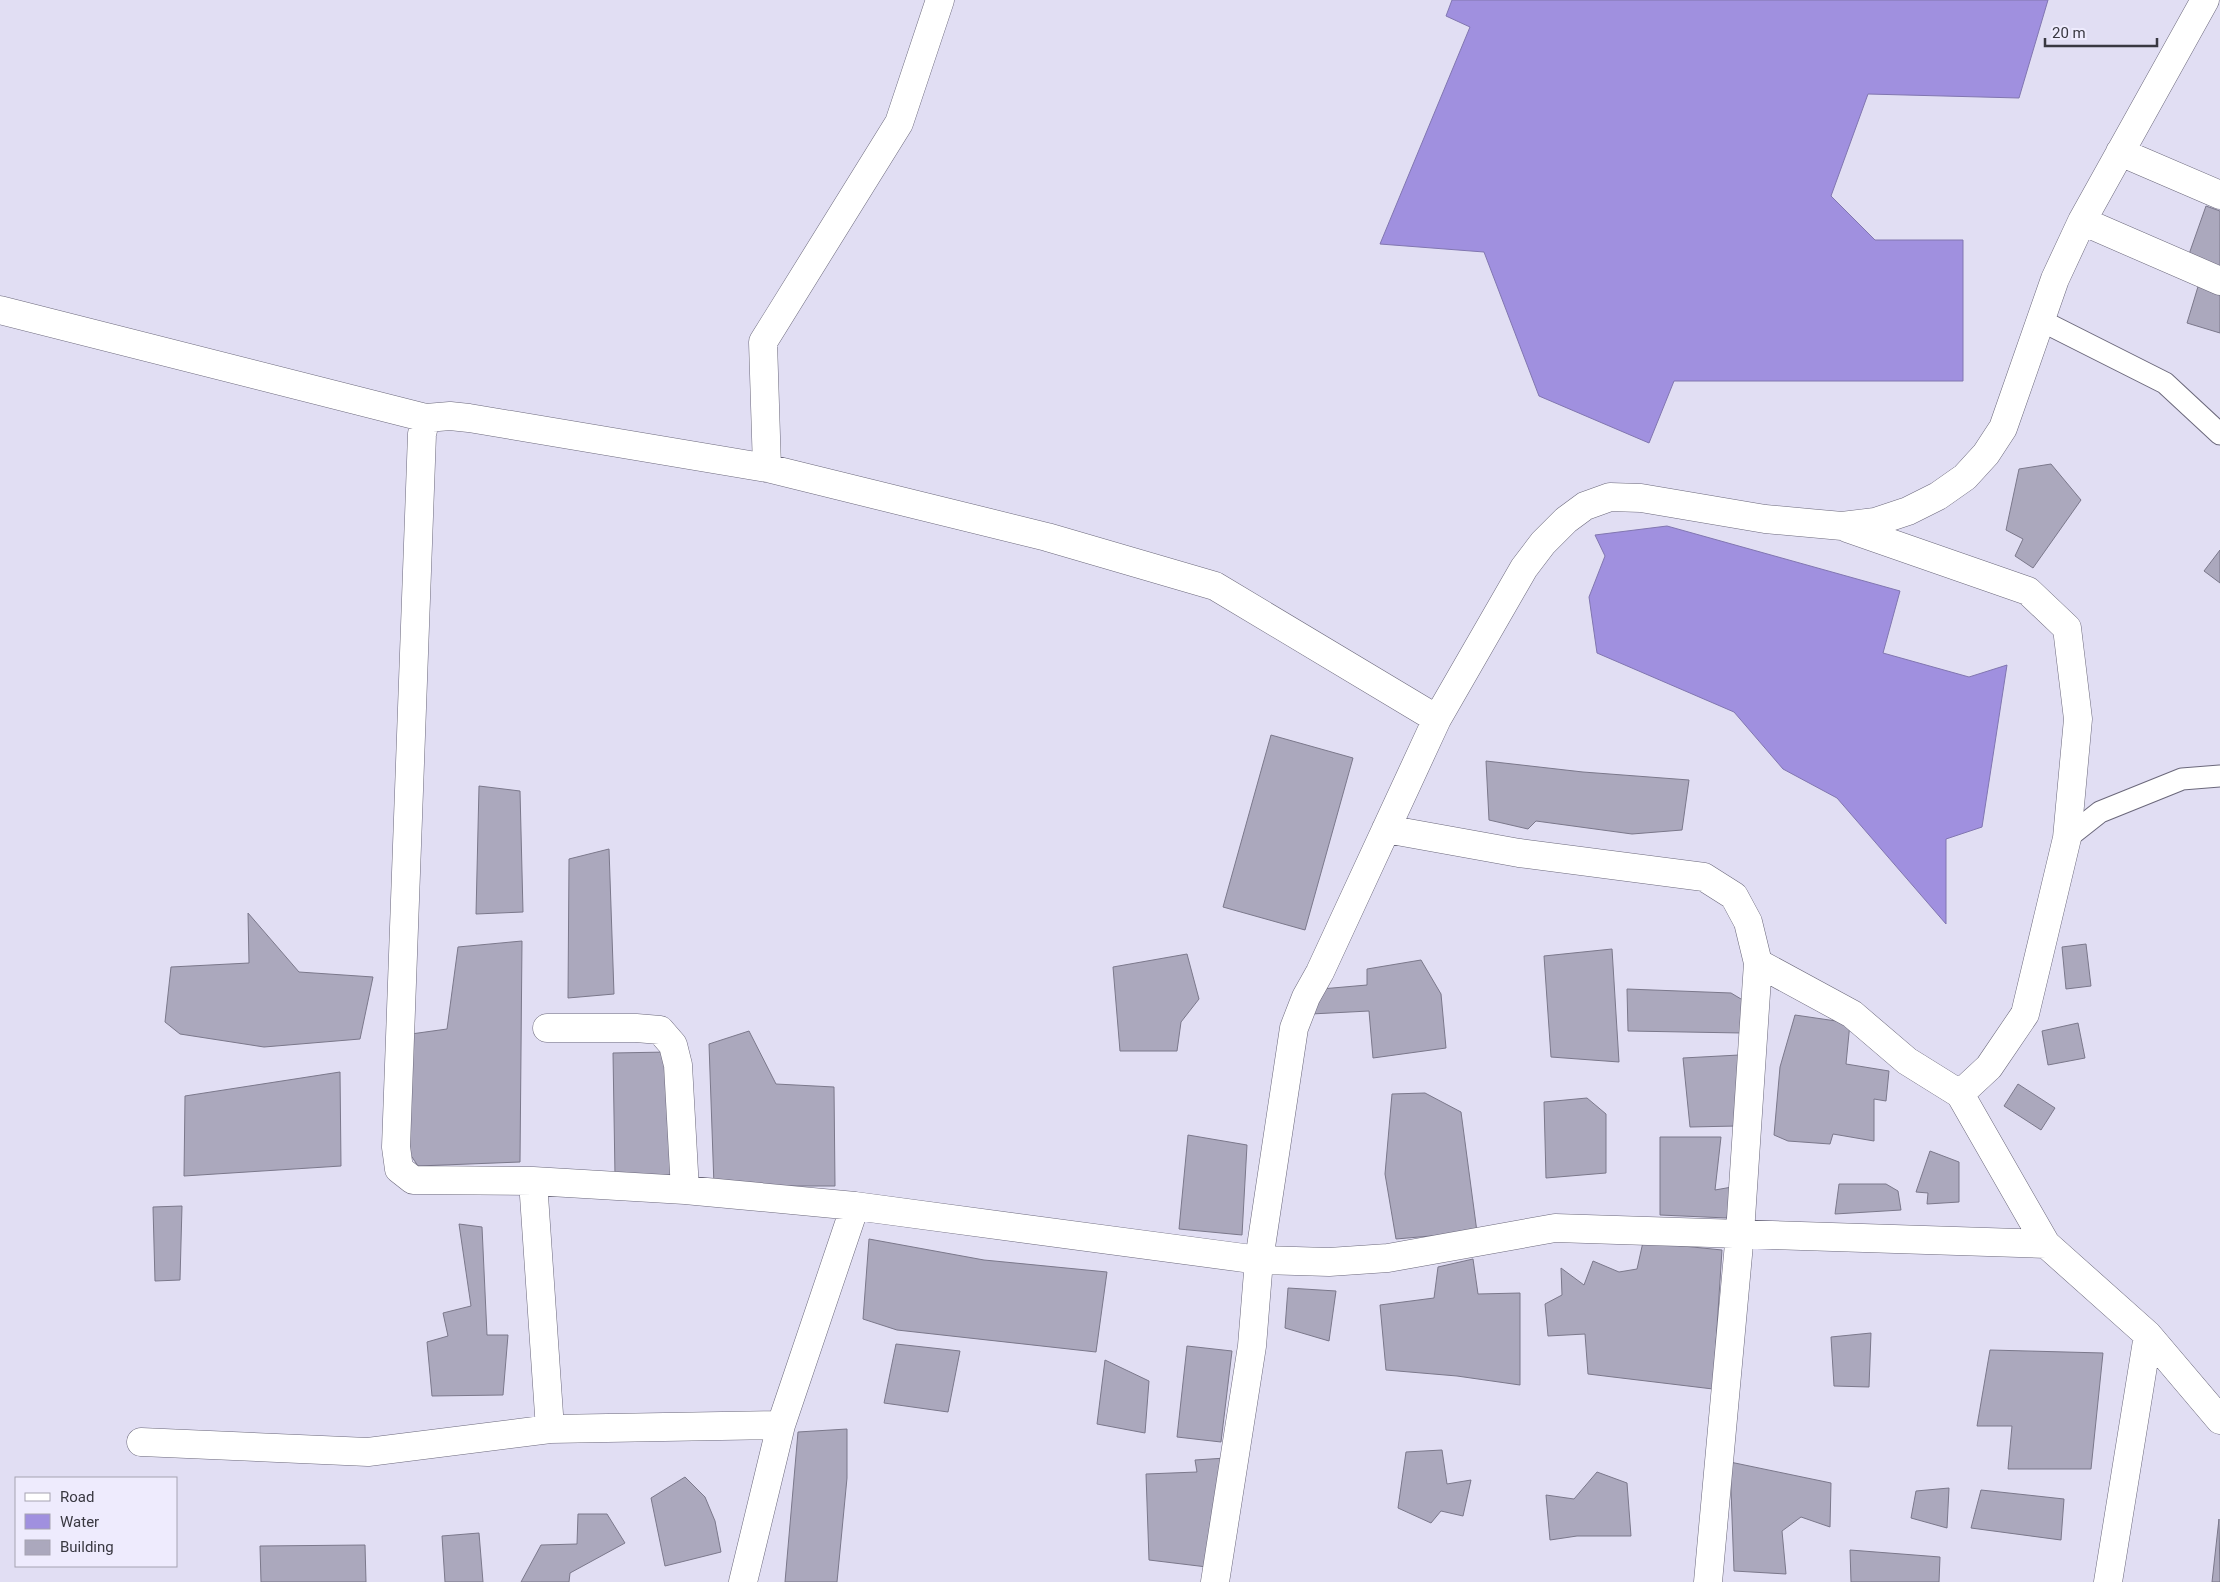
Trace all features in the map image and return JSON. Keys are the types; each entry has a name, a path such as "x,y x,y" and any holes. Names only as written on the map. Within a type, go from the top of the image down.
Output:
{"street":[{"path":"767,468 763,342 899,123 940,0"},
{"path":"1214,1582 1252,1346 1259,1260 1294,1028 1306,997 1320,972 1437,720 1524,568 1549,537 1566,520 1585,506 1610,496 1641,498 1765,519 1842,526 1875,522 1908,511 1938,496 1965,477 1986,454 2003,428 2042,321 2055,279 2082,221 2205,0"},
{"path":"2120,152 2220,196"},
{"path":"2082,221 2220,280"},
{"path":"0,310 426,418 450,416 469,418 767,468 1047,537 1215,586 1437,720"},
{"path":"426,418 422,434 396,1147 399,1169 413,1180 533,1182 685,1190 855,1206 1259,1260 1329,1262 1388,1258 1555,1228 2046,1244"},
{"path":"1842,526 2028,591 2067,628 2078,719 2067,838 2024,1014 1989,1067 1960,1094"},
{"path":"1386,829 1520,853 1704,877 1734,896 1748,922 1758,963 1740,1233 1708,1582"},
{"path":"1758,963 1852,1014 1907,1061 1960,1094 2046,1244 2148,1335 2220,1420"},
{"path":"547,1028 636,1028 660,1030 673,1045 678,1065 685,1190"},
{"path":"533,1182 550,1429"},
{"path":"743,1582 781,1425 855,1206"},
{"path":"2108,1582 2148,1335"},
{"path":"141,1442 368,1452 550,1429 781,1425"}],"lane":[{"path":"2042,321 2165,382 2220,434"},
{"path":"2067,838 2100,812 2182,779 2220,776"}],"water":[{"path":"1452,0 2048,0 2019,98 1868,94 1831,196 1875,240 1963,240 1963,381 1674,381 1649,443 1539,396 1484,252 1380,244 1470,27 1446,16"},
{"path":"1667,526 1900,591 1883,653 1969,677 2007,665 1982,827 1946,839 1946,924 1837,798 1783,769 1734,712 1597,653 1589,597 1605,556 1595,535"}],"building":[{"path":"2206,206 2220,211 2220,268 2188,257"},
{"path":"2200,280 2220,286 2220,333 2187,323"},
{"path":"2051,464 2081,500 2033,568 2015,556 2023,539 2006,530 2019,469"},
{"path":"2220,550 2220,583 2204,571"},
{"path":"1271,735 1353,758 1305,930 1223,907"},
{"path":"1486,761 1583,772 1689,780 1682,830 1632,834 1536,821 1528,829 1489,820"},
{"path":"479,786 520,791 523,912 476,914"},
{"path":"609,849 614,994 568,998 569,859"},
{"path":"248,913 299,972 373,977 360,1039 264,1047 180,1034 165,1022 171,967 249,963"},
{"path":"522,941 520,1162 418,1166 408,1151 411,1034 447,1029 458,947"},
{"path":"2086,944 2091,986 2066,989 2062,947"},
{"path":"1612,949 1619,1062 1551,1057 1544,956"},
{"path":"1187,954 1199,999 1181,1022 1177,1051 1120,1051 1113,967"},
{"path":"1421,960 1441,994 1446,1048 1373,1058 1369,1011 1311,1014 1321,989 1367,985 1367,969"},
{"path":"1627,989 1731,993 1746,1002 1742,1033 1628,1031"},
{"path":"1795,1015 1850,1023 1846,1064 1889,1071 1886,1101 1874,1099 1874,1141 1833,1134 1830,1144 1788,1141 1774,1135 1780,1067"},
{"path":"2078,1023 2085,1058 2048,1065 2042,1031"},
{"path":"749,1031 776,1084 834,1087 835,1186 714,1186 709,1044"},
{"path":"668,1052 675,1175 615,1176 613,1053"},
{"path":"1739,1055 1737,1126 1690,1127 1683,1058"},
{"path":"340,1072 341,1166 184,1176 185,1096"},
{"path":"2018,1084 2055,1108 2041,1130 2004,1106"},
{"path":"1425,1093 1461,1112 1477,1232 1396,1239 1385,1174 1392,1094"},
{"path":"1587,1098 1606,1114 1606,1173 1546,1178 1544,1102"},
{"path":"1188,1135 1247,1145 1242,1235 1179,1229"},
{"path":"1660,1137 1721,1137 1715,1190 1732,1187 1727,1218 1660,1215"},
{"path":"1930,1151 1959,1162 1959,1202 1927,1204 1928,1193 1916,1192"},
{"path":"1839,1184 1886,1184 1898,1191 1901,1210 1835,1214"},
{"path":"182,1206 180,1280 155,1281 153,1207"},
{"path":"459,1224 482,1227 487,1335 508,1335 503,1395 432,1396 427,1342 448,1336 443,1313 471,1306"},
{"path":"869,1239 984,1260 1107,1272 1096,1352 897,1330 863,1319"},
{"path":"1643,1242 1722,1250 1713,1389 1588,1374 1585,1334 1548,1336 1545,1304 1562,1295 1561,1268 1584,1285 1593,1261 1619,1272 1637,1269"},
{"path":"1473,1259 1478,1294 1520,1293 1520,1385 1457,1376 1386,1370 1380,1305 1434,1298 1438,1267"},
{"path":"1288,1288 1336,1291 1329,1341 1285,1328"},
{"path":"1871,1333 1869,1387 1834,1386 1831,1337"},
{"path":"896,1344 960,1351 948,1412 884,1403"},
{"path":"1187,1346 1232,1351 1221,1442 1177,1437"},
{"path":"1990,1350 2103,1353 2091,1469 2008,1469 2012,1426 1977,1426"},
{"path":"1105,1360 1149,1381 1145,1433 1097,1424"},
{"path":"847,1429 847,1478 837,1582 785,1582 798,1432"},
{"path":"1442,1450 1447,1484 1471,1480 1463,1516 1441,1511 1431,1523 1398,1508 1406,1452"},
{"path":"1226,1458 1207,1567 1149,1560 1146,1474 1197,1472 1195,1460"},
{"path":"1730,1462 1831,1483 1830,1527 1801,1517 1782,1531 1786,1574 1734,1571"},
{"path":"1597,1472 1627,1483 1631,1536 1577,1536 1550,1540 1546,1495 1574,1499"},
{"path":"685,1477 705,1497 715,1521 721,1552 665,1566 651,1498"},
{"path":"1949,1488 1947,1528 1911,1518 1916,1491"},
{"path":"1981,1490 2064,1499 2061,1540 1971,1528"},
{"path":"578,1514 607,1514 625,1543 570,1573 569,1582 521,1582 541,1545 577,1544"},
{"path":"2219,1519 2220,1582 2212,1582"},
{"path":"479,1533 483,1582 445,1582 442,1536"},
{"path":"365,1545 366,1582 261,1582 260,1546"},
{"path":"1850,1550 1940,1557 1939,1582 1851,1582"}]}
